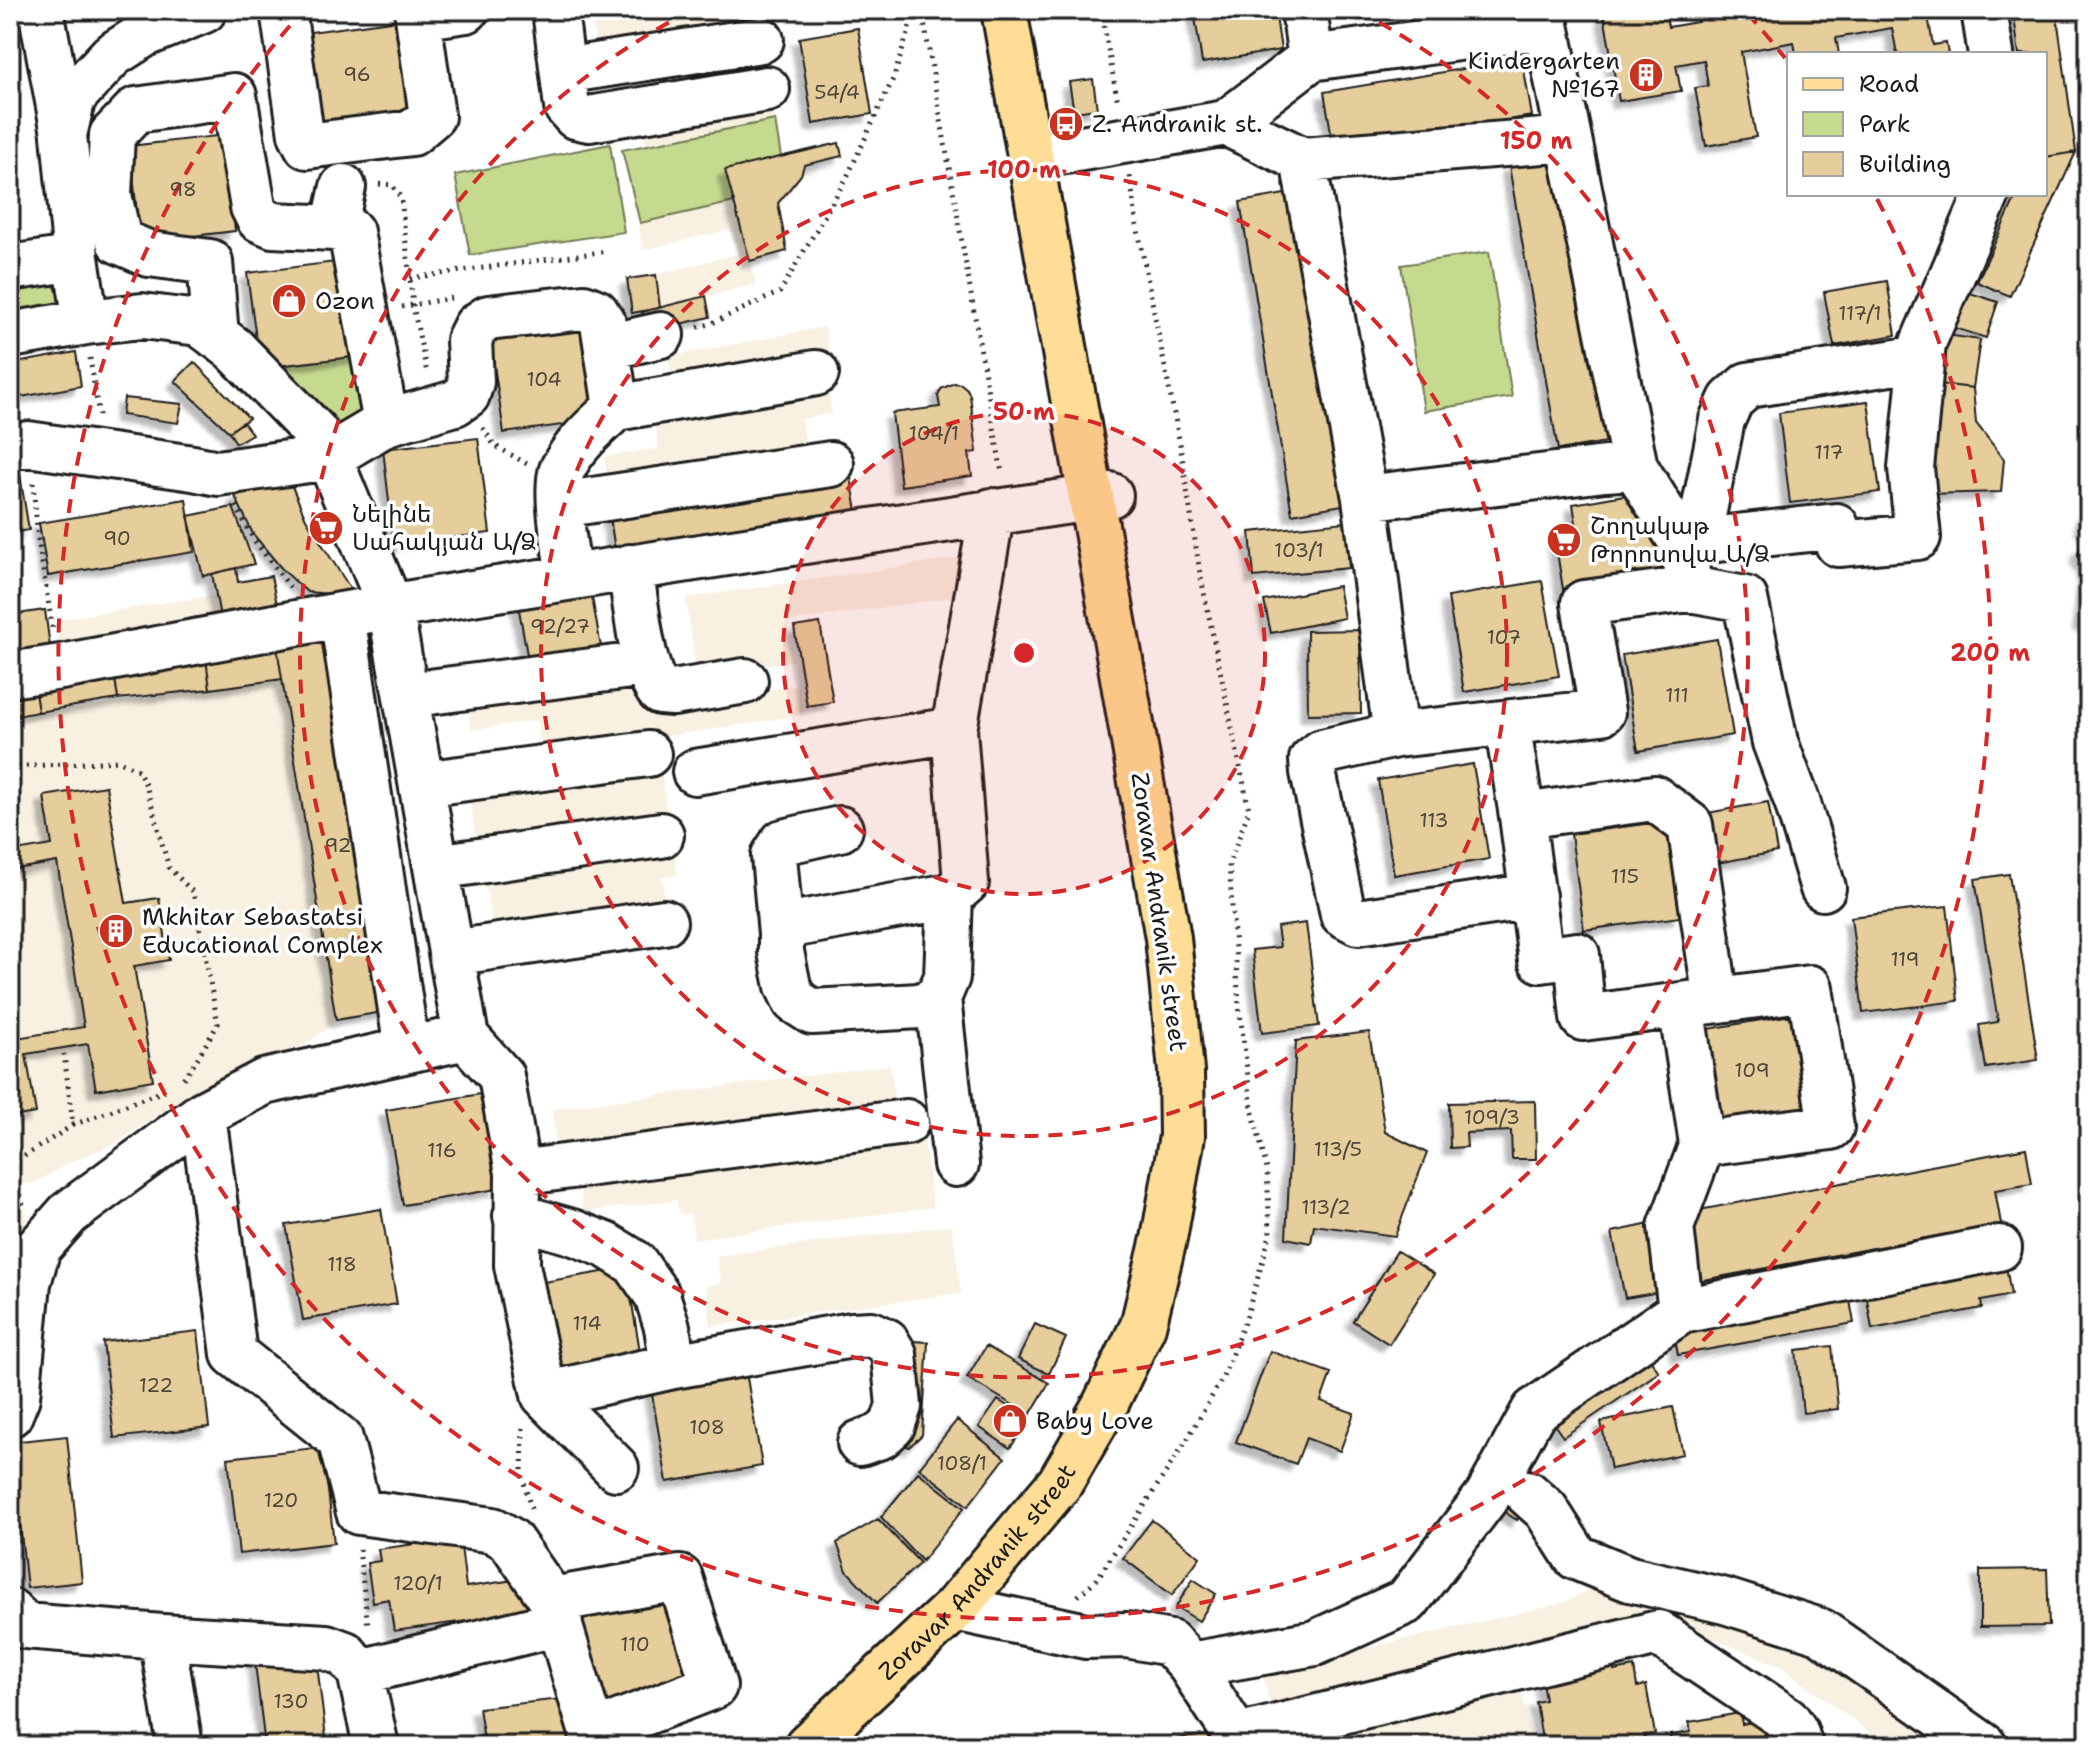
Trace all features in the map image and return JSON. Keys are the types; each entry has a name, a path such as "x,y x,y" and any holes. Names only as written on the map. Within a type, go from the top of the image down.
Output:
{"main road":[{"name":"Zoravar Andranik street","path":"1004,10 1040,155"},
{"name":"Zoravar Andranik street","path":"830,1746 964,1609 1073,1491 1158,1329 1182,1240 1199,1137 1200,1069 1189,972 1158,766 1100,496 1040,155 1023,10"},
{"name":"Zoravar Andranik street","path":"807,1746 964,1609"}],"street":[{"path":"41,10 64,135 76,258 86,322"},
{"path":"64,135 73,97 112,55 145,34 204,10"},
{"path":"283,10 301,134 307,146 412,133 432,116 417,13 466,10"},
{"path":"555,10 567,107 575,116 589,119 767,89"},
{"path":"1304,10 1311,58"},
{"path":"1984,10 1991,52"},
{"path":"1040,155 1226,123 1311,58 1544,18 1635,467 1690,542"},
{"path":"563,71 761,40"},
{"path":"261,220 210,262 149,254 119,241 109,195 112,135 136,110 234,96 253,207 261,220 273,225 338,208 351,232 386,423"},
{"path":"1226,123 1303,160 1568,139"},
{"path":"1303,160 1365,498 1396,735"},
{"path":"1690,542 1836,526 1838,544 1918,537 1911,468 1923,343 1986,196"},
{"path":"10,268 76,258"},
{"path":"210,262 216,336"},
{"path":"19,445 218,473 329,457 386,423 467,395 471,382 469,340 476,326 488,318 584,307 596,312 602,320 616,408"},
{"path":"10,335 142,316 199,323 234,349 315,432 329,457 390,606 466,1037 501,1076 517,1195 517,1265 534,1409 616,1468"},
{"path":"607,347 661,335"},
{"path":"1690,589 1690,542 1722,420 1731,400 1748,385 1922,358"},
{"path":"569,577 560,489 585,436 616,408 816,373"},
{"path":"560,489 831,464"},
{"path":"1365,498 1635,467"},
{"path":"10,675 390,606 1100,496"},
{"path":"781,934 796,924 950,896 966,882 954,730 1000,510"},
{"path":"630,567 646,664 653,685 660,692 673,693 745,681"},
{"path":"1533,896 1358,922 1343,914 1312,760 1322,752 1396,735 1602,712 1584,603 1690,589 1745,599 1775,742 1797,801 1823,888"},
{"path":"332,617 407,1050"},
{"path":"406,695 646,664"},
{"path":"1507,723 1541,960 1577,955 1583,1018 1810,988 1831,1127 1702,1144"},
{"path":"695,772 954,730"},
{"path":"422,784 648,754"},
{"path":"1522,816 1654,798 1690,825 1702,1144 1671,1227 1681,1311"},
{"path":"840,829 783,842 774,856 781,952 788,986 795,1001 812,1012 920,1006 938,998"},
{"path":"436,867 661,835"},
{"path":"950,896 947,977 938,998 956,1164"},
{"path":"451,953 664,922"},
{"path":"10,1414 17,1397 28,1283 38,1248 69,1213 203,1114 264,1082 466,1037"},
{"path":"15,1629 326,1647 345,1654 364,1655 556,1612 510,1540 493,1530 359,1512 340,1439 234,1354 203,1114"},
{"path":"517,1195 906,1122"},
{"path":"517,1195 572,1232 606,1245 635,1263 657,1295 667,1327 673,1366"},
{"path":"1190,1665 1315,1643 1407,1601 1488,1495 1534,1411 1681,1311 1999,1248"},
{"path":"534,1409 673,1366 871,1334 886,1341 894,1354 899,1406 892,1426 881,1436 860,1443"},
{"path":"1527,1493 1546,1510 1576,1557 1630,1579 1725,1601 1820,1631 1984,1746"},
{"path":"964,1609 1086,1636 1127,1635 1170,1643 1246,1741 1658,1633 1787,1719 1800,1746"},
{"path":"162,1637 180,1746"},
{"path":"364,1655 376,1746"}],"path":[{"path":"661,335 710,324 780,292 846,179 894,77 915,10"},
{"path":"922,10 1000,510"},
{"path":"338,208 370,184 392,185 401,198 413,306 449,403 494,445 545,475 560,489"},
{"path":"410,278 608,251"},
{"path":"365,312 455,298 481,323"},
{"path":"92,371 97,400"},
{"path":"19,445 61,667"},
{"path":"218,473 254,540 284,581 332,617"},
{"path":"10,767 119,761 138,770 146,785 169,868 193,892 218,1024 191,1069 176,1086 73,1125 12,1164 10,1162"},
{"path":"2089,928 2082,939 2089,946"},
{"path":"64,1054 73,1125"},
{"path":"532,1515 522,1475 534,1409"},
{"path":"359,1547 364,1655"}],"shaded area":[{"path":"619,10 755,10 759,30 598,54 592,20 620,16"},
{"path":"769,47 774,75 620,99 617,73"},
{"path":"767,89 775,121 647,145 640,113"},
{"path":"734,201 756,284 660,308 656,275 737,254 731,229 643,250 638,224"},
{"path":"825,327 830,357 673,386 668,357"},
{"path":"827,382 832,413 801,419 807,451 609,485 604,457 659,448 653,412"},
{"path":"974,556 979,593 787,622 792,661 697,675 686,598"},
{"path":"216,595 220,617 59,644 55,620"},
{"path":"670,677 675,704 799,685 804,715 543,755 537,720 471,730 468,708"},
{"path":"282,679 339,1019 305,1045 243,1067 180,1101 112,1145 70,1162 37,1182 18,1185 26,1215 21,1275 10,1338 10,718"},
{"path":"660,763 669,826 478,854 469,790"},
{"path":"673,844 677,875 662,877 666,908 493,932 484,871"},
{"path":"890,1065 896,1110 558,1154 552,1109"},
{"path":"923,1133 933,1207 694,1239 691,1213 679,1214 677,1200 583,1212 578,1178"},
{"path":"952,1225 961,1293 711,1326 706,1286 721,1284 717,1256"},
{"path":"1594,1587 1788,1633 1949,1746 1888,1746 1780,1666 1656,1615 1595,1626 1270,1704 1262,1672 1563,1603"},
{"path":"1519,1682 1534,1746 1406,1746 1403,1739 1375,1746 1307,1746 1304,1734"}],"green space":[{"path":"775,120 781,157 734,202 640,223 622,150"},
{"path":"610,144 624,232 470,255 455,175"},
{"path":"1489,252 1512,397 1424,411 1401,265"},
{"path":"50,283 59,294 56,308 10,322 10,288"},
{"path":"361,356 369,416 333,435 271,367"}],"building":[{"path":"10,10 24,10 27,29 10,32"},
{"path":"1194,10 1275,10 1281,50 1202,63"},
{"path":"1445,10 1483,10 1446,16"},
{"name":"Kindergarten №167","path":"1629,10 1665,10 1668,27 1698,22 1696,10 1732,10 1734,19 1781,10 1927,10 1933,45 1946,43 1948,52 1897,52 1892,28 1836,38 1839,52 1796,52 1794,42 1741,52 1756,137 1706,146 1695,88 1708,86 1704,60 1676,65 1681,91 1619,101 1604,15"},
{"path":"2013,10 2056,10 2076,152 2047,157 2047,52 2019,52"},
{"path":"398,20 411,116 316,128 303,33"},
{"path":"858,28 872,114 813,124 799,38"},
{"path":"1522,59 1532,116 1334,149 1324,92"},
{"path":"1093,79 1097,109 1074,112 1069,82"},
{"path":"225,135 235,231 140,242 130,146"},
{"path":"839,143 842,156 804,165 801,175 778,203 787,251 750,261 725,170"},
{"path":"2076,152 2010,296 1977,282 2016,196 2047,196 2047,157"},
{"path":"1569,156 1618,440 1558,450 1509,166"},
{"path":"1307,190 1359,502 1292,514 1240,202"},
{"path":"343,261 361,356 260,368 247,273"},
{"path":"656,275 660,308 632,313 627,279"},
{"path":"1887,281 1896,335 1834,346 1824,292"},
{"path":"1967,292 1998,302 1986,338 1955,328"},
{"path":"706,296 710,317 649,331 642,312"},
{"path":"585,324 599,420 504,433 490,338"},
{"path":"1947,335 1980,340 1973,388 1939,384"},
{"path":"76,352 81,386 10,399 10,364"},
{"path":"194,362 249,418 229,432 175,381"},
{"path":"954,383 961,384 970,395 977,452 969,453 972,476 901,486 892,413 940,407 938,396 941,389"},
{"path":"1939,384 1973,388 1976,423 2004,459 2001,492 1928,494"},
{"path":"124,398 182,404 178,423 122,415"},
{"path":"1868,401 1880,492 1790,503 1779,413"},
{"path":"243,422 252,434 236,443 229,432"},
{"path":"478,438 490,533 394,545 383,449"},
{"path":"850,472 857,511 615,550 609,511"},
{"path":"20,475 29,530 10,533 10,477"},
{"path":"288,477 306,519 355,596 307,592 282,569 253,534 235,496"},
{"path":"1630,494 1631,506 1653,502 1666,579 1564,595 1555,540 1578,536 1573,504"},
{"path":"186,499 194,552 48,576 39,523"},
{"path":"233,507 254,564 203,576 188,516"},
{"path":"2089,509 2089,534 2082,524 2083,514"},
{"path":"1345,522 1349,568 1254,577 1250,532"},
{"path":"2089,542 2089,625 2080,623 2085,571 2078,557 2079,550"},
{"path":"236,568 238,582 271,576 278,609 220,617 212,574"},
{"path":"1542,581 1559,676 1464,692 1448,597"},
{"path":"1338,586 1344,618 1271,633 1264,601"},
{"path":"591,592 601,647 528,660 518,604"},
{"path":"45,610 51,654 10,663 10,615"},
{"path":"820,623 833,702 807,706 794,627"},
{"path":"1360,630 1361,713 1308,714 1307,631"},
{"path":"334,632 394,1010 336,1020 276,641"},
{"path":"1717,639 1733,735 1638,751 1622,655"},
{"path":"276,641 282,679 210,689 205,651"},
{"path":"205,651 210,689 118,699 113,666"},
{"path":"114,671 118,699 38,712 34,685"},
{"path":"33,680 38,712 10,717 10,684"},
{"path":"1473,764 1489,859 1394,875 1378,780"},
{"name":"Mkhitar Sebastatsi Educational Complex","path":"106,786 126,903 159,898 169,960 134,966 153,1080 96,1090 88,1044 26,1054 36,1113 10,1117 10,1039 84,1027 57,862 10,870 10,852 52,845 44,796"},
{"path":"1768,802 1777,852 1711,864 1702,814"},
{"path":"1666,821 1680,917 1584,930 1571,834"},
{"path":"2009,874 2038,1060 1986,1068 1979,1025 1998,1022 1975,879"},
{"path":"1947,906 1958,1001 1863,1013 1851,917"},
{"path":"1306,923 1319,1026 1262,1033 1252,950 1280,947 1277,927"},
{"path":"1791,1015 1807,1110 1712,1126 1696,1031"},
{"path":"1369,1032 1385,1132 1427,1153 1395,1236 1314,1225 1311,1243 1286,1238 1296,1041"},
{"path":"481,1094 497,1189 403,1205 386,1110"},
{"path":"1535,1101 1536,1159 1512,1159 1511,1131 1466,1133 1467,1147 1450,1148 1449,1103"},
{"path":"2026,1148 2032,1184 1995,1190 2001,1224 1687,1283 1680,1247 1695,1244 1689,1212"},
{"path":"381,1209 397,1304 303,1320 286,1225"},
{"path":"1655,1223 1660,1292 1625,1298 1612,1232"},
{"path":"1397,1251 1434,1274 1389,1344 1353,1321"},
{"path":"2006,1266 2011,1295 1981,1301 1982,1308 1872,1329 1866,1293"},
{"path":"626,1268 642,1363 548,1379 532,1284"},
{"path":"1849,1295 1854,1323 1678,1355 1673,1327"},
{"path":"1035,1324 1066,1338 1049,1374 1018,1359"},
{"path":"198,1331 209,1427 114,1438 103,1342"},
{"path":"913,1341 928,1342 922,1435 909,1447 899,1442 907,1428"},
{"path":"986,1346 1049,1383 1030,1415 967,1378"},
{"path":"1832,1346 1838,1409 1803,1413 1796,1350"},
{"path":"1644,1350 1659,1372 1563,1437 1548,1416"},
{"path":"1270,1351 1331,1373 1321,1401 1354,1413 1340,1451 1306,1438 1296,1464 1236,1442"},
{"path":"746,1372 762,1466 667,1482 651,1388"},
{"path":"998,1400 1029,1420 1010,1448 979,1427"},
{"path":"1673,1407 1683,1454 1611,1469 1601,1422"},
{"path":"957,1420 1005,1458 968,1506 919,1468"},
{"path":"67,1436 82,1582 27,1588 11,1442"},
{"path":"323,1447 334,1543 239,1554 228,1458"},
{"path":"918,1472 964,1508 922,1561 881,1517"},
{"path":"1528,1503 1517,1520 1492,1504"},
{"path":"878,1519 920,1563 877,1603 847,1571 837,1543"},
{"path":"1152,1520 1200,1557 1172,1595 1123,1558"},
{"path":"460,1538 466,1587 528,1578 532,1612 394,1631 389,1599 373,1602 367,1563 380,1561 378,1549"},
{"path":"2047,1569 2049,1626 1980,1627 1980,1570"},
{"path":"1193,1579 1216,1594 1199,1621 1176,1607"},
{"path":"672,1592 696,1683 596,1704 577,1605"},
{"path":"315,1648 327,1746 265,1746 254,1655"},
{"path":"1612,1660 1614,1671 1634,1667 1637,1687 1646,1685 1655,1734 1644,1735 1646,1746 1543,1746 1536,1702 1545,1700 1542,1682"},
{"path":"570,1698 581,1746 485,1746 479,1708"},
{"path":"1740,1713 1742,1724 1762,1720 1765,1740 1775,1738 1776,1746 1671,1746 1670,1735 1691,1732 1689,1722"},
{"path":"1215,1734 1216,1746 1152,1746 1152,1742"}],"place":[{"name":"Kindergarten №167","path":"1646,75"},
{"name":"Z. Andranik st.","path":"1066,124"},
{"name":"Ozon","path":"289,301"},
{"name":"Նելինե Սահակյան Ա/Ձ","path":"326,528"},
{"name":"Շողակաթ Թորոսովա Ա/Ձ","path":"1564,540"},
{"name":"Mkhitar Sebastatsi Educational Complex","path":"116,931"},
{"name":"Baby Love","path":"1010,1421"}]}
